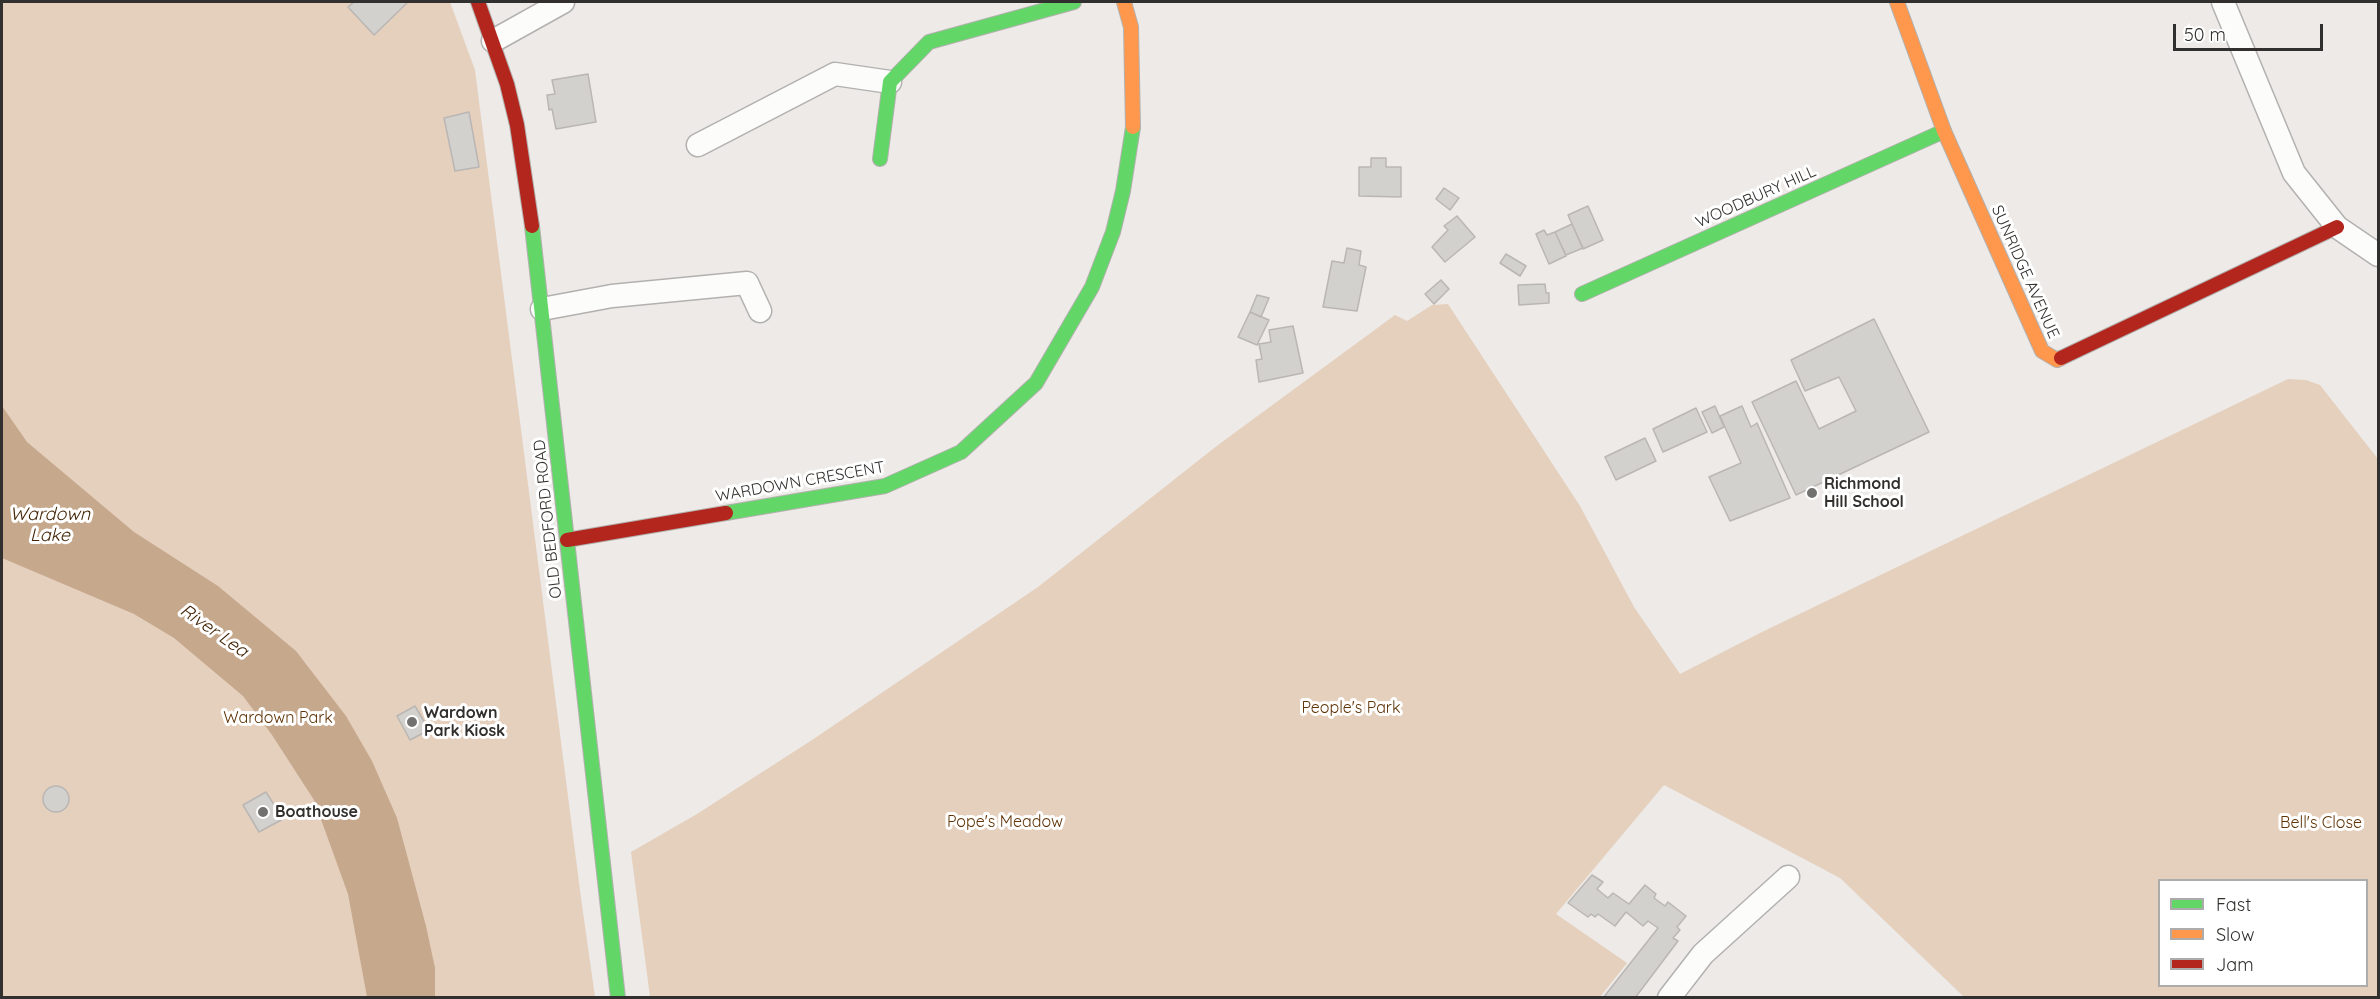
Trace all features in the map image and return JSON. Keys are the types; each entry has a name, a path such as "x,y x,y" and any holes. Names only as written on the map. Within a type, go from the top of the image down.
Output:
{"street":[{"name":"OLD BEDFORD ROAD","path":"478,2 493,41 517,125 526,177 618,998"},
{"path":"493,41 563,2"},
{"path":"880,159 890,82 929,42 1074,2"},
{"name":"WARDOWN CRESCENT","path":"567,540 885,486 961,452 1036,383 1092,287 1113,232 1123,191 1133,139 1134,100 1131,27 1124,2"},
{"name":"SUNRIDGE AVENUE","path":"1897,2 1944,131 2042,351 2057,360 2337,227"},
{"path":"2223,2 2294,173 2337,227 2379,255"},
{"path":"698,146 836,74 890,82"},
{"name":"WOODBURY HILL","path":"1582,294 1944,131"},
{"path":"542,309 612,296 747,283 760,310"},
{"path":"1669,998 1703,954 1788,877"}],"green space":[{"name":"Wardown Park","path":"2,2 450,2 475,70 595,997 2,998"},
{"name":"People's Park","path":"1448,304 1580,506 1634,607 1680,674 1762,632 2288,379 2306,380 2320,385 2378,459 2378,997 1964,997 1840,878 1664,785 1556,914 1627,963 1600,997 650,997 631,852 697,814 812,740 1038,587 1218,445 1395,315 1407,321 1432,305"}],"water":[{"name":"Wardown Lake","path":"2,406 27,442 134,532 218,586 296,651 346,716 372,761 397,818 435,968 435,997 367,997 348,894 314,800 272,735 243,696 174,638 134,614 2,558"}],"building":[{"path":"354,2 408,2 374,35 348,7"},
{"path":"588,74 596,122 556,129 552,109 549,110 547,95 555,94 552,80"},
{"path":"469,112 479,167 455,171 444,118"},
{"path":"1371,158 1386,158 1386,167 1401,167 1401,197 1359,196 1359,167 1371,167"},
{"path":"1444,188 1459,198 1450,210 1436,199"},
{"path":"1588,206 1603,240 1583,249 1568,215"},
{"path":"1457,216 1475,237 1445,262 1432,247 1448,230 1444,226"},
{"path":"1572,224 1583,248 1566,255 1555,232"},
{"path":"1544,230 1547,235 1555,232 1566,256 1549,264 1536,234"},
{"path":"1347,248 1361,251 1359,265 1366,267 1357,311 1323,307 1332,261 1344,263"},
{"path":"1506,254 1526,266 1520,276 1500,263"},
{"path":"1441,280 1449,289 1434,304 1425,294"},
{"path":"1545,284 1546,293 1549,293 1549,303 1519,305 1518,285"},
{"path":"1257,295 1269,298 1261,317 1250,312"},
{"path":"1250,312 1269,320 1257,345 1238,337"},
{"path":"1874,319 1929,432 1796,495 1752,402 1796,381 1819,429 1856,411 1839,377 1805,391 1791,360"},
{"path":"1293,326 1303,373 1259,382 1256,360 1262,359 1259,344 1271,342 1269,330"},
{"path":"1715,406 1724,427 1712,433 1702,412"},
{"path":"1742,406 1751,427 1757,423 1790,498 1730,521 1709,477 1741,463 1720,416"},
{"path":"1696,408 1707,432 1663,452 1653,429"},
{"path":"1645,438 1656,461 1616,480 1605,457"},
{"name":"Wardown Park Kiosk","path":"415,706 429,730 410,740 397,716"},
{"path":"56,786 66,789 69,799 66,809 56,812 46,809 43,799 46,789"},
{"name":"Boathouse","path":"266,792 283,819 259,832 243,805"},
{"path":"1592,875 1603,882 1597,889 1608,898 1613,893 1629,904 1645,885 1656,894 1654,898 1665,906 1668,902 1686,916 1677,927 1680,930 1673,938 1678,941 1635,998 1603,998 1658,928 1648,921 1643,926 1626,912 1615,926 1598,914 1595,917 1591,914 1588,917 1568,903"}],"traffic: fast":[{"path":"880,159 890,82 929,42 1074,2"},
{"path":"726,513 885,486 961,452 1036,383 1092,287 1113,232 1123,191 1133,127"},
{"path":"1582,294 1944,131"},
{"path":"532,226 618,998"}],"traffic: slow":[{"path":"1124,2 1131,27 1133,127"},
{"path":"1897,2 1944,131 2042,351 2057,360 2061,358"}],"traffic: jam":[{"path":"478,2 507,84 517,125 532,226"},
{"path":"2061,358 2337,227"},
{"path":"567,540 726,513"}],"place":[{"name":"Richmond Hill School","path":"1812,493"},
{"name":"Wardown Park Kiosk","path":"412,722"},
{"name":"Boathouse","path":"263,812"}],"water label":[{"name":"River Lea","path":"214,631"}],"park label":[{"name":"Pope's Meadow","path":"1005,822"},
{"name":"Bell's Close","path":"2321,823"}]}
